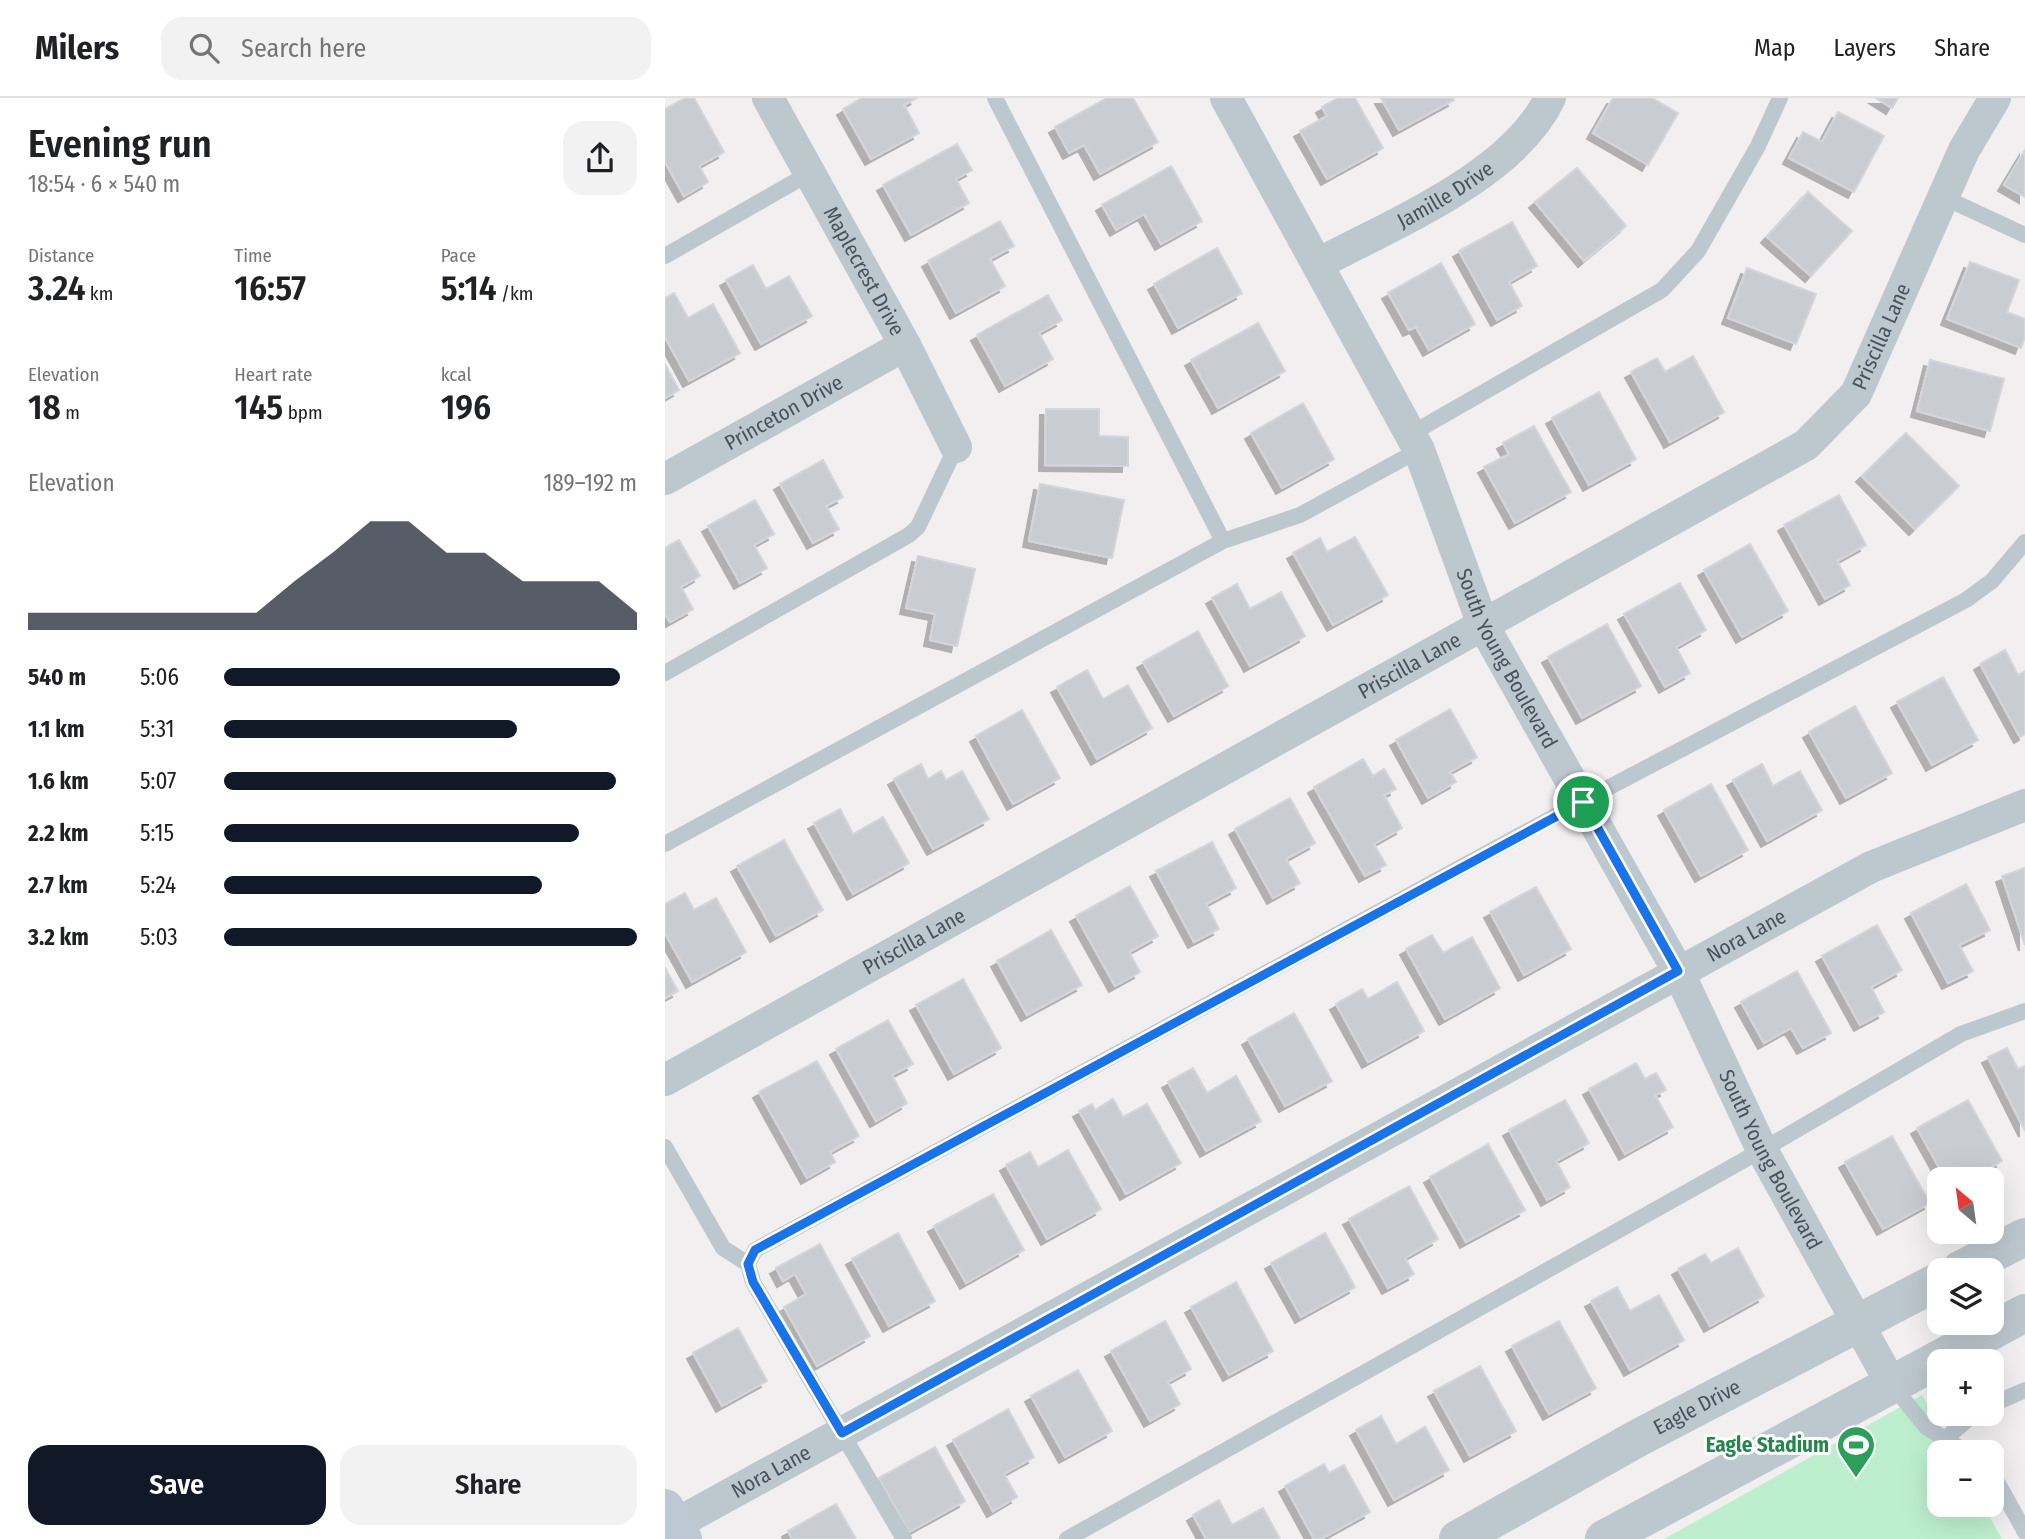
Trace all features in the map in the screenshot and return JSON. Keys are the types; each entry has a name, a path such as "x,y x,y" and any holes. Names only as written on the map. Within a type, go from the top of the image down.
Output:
{"street":[{"name":"Maplecrest Drive","path":"768,98 905,345 956,447"},
{"name":"Jamille Drive","path":"1318,264 1486,173 1543,113 1550,98"},
{"name":"Priscilla Lane","path":"665,1080 1806,445 1856,394 1964,149 1995,98"},
{"name":"South Young Boulevard","path":"1228,99 1414,443 1483,625 1678,971 1762,1150 1860,1322 1892,1385"},
{"name":"Princeton Drive","path":"665,479 905,345"},
{"name":"Nora Lane","path":"672,1526 1871,867 2025,805"},
{"path":"1984,1258 2025,1237"},
{"name":"Eagle Drive","path":"1458,1539 1638,1438 1927,1287"},
{"path":"1604,1539 2025,1313"}],"lane":[{"path":"995,98 1223,541"},
{"path":"665,844 1223,541 1300,515 1662,290 1698,251 1758,146 1780,98"},
{"path":"665,256 810,173"},
{"path":"1943,197 2025,234"},
{"path":"665,673 909,535 918,527 956,447"},
{"path":"748,1264 755,1250 1583,802 1966,600 1992,581 2025,542"},
{"path":"1067,1539 1762,1150 1961,1034 2025,1012"},
{"path":"665,1147 723,1248 748,1264 753,1282 904,1539"},
{"path":"1892,1385 1926,1427 1945,1439 1960,1426"},
{"path":"2004,1399 2025,1390"},
{"path":"2004,1494 2025,1532"}],"green space":[{"name":"Eagle Stadium","path":"1922,1395 1927,1404 1927,1426 1939,1426 1947,1440 1927,1440 1927,1517 1990,1517 2002,1539 1664,1539"}],"building":[{"path":"685,98 694,98 724,152 699,166 708,182 684,196 665,162 665,109"},
{"path":"862,98 917,98 904,105 919,133 871,159 843,109"},
{"path":"1107,98 1133,98 1158,142 1100,174 1084,145 1069,153 1055,127"},
{"path":"1338,98 1355,98 1383,148 1327,179 1300,131 1327,116 1322,107"},
{"path":"1381,98 1453,98 1454,100 1399,130"},
{"path":"1613,98 1652,98 1678,113 1648,165 1593,133"},
{"path":"1876,98 1898,98 1892,108"},
{"path":"1838,112 1884,136 1854,192 1789,158 1803,132 1822,142"},
{"path":"957,144 972,170 956,179 969,203 911,235 883,185"},
{"path":"2025,150 2025,197 2004,185"},
{"path":"1171,166 1202,221 1161,244 1144,214 1116,230 1102,205"},
{"path":"1577,168 1626,226 1584,261 1535,202"},
{"path":"1808,192 1852,231 1811,276 1767,237"},
{"path":"1000,221 1014,246 990,259 1005,286 956,313 928,261"},
{"path":"1512,222 1537,266 1509,282 1522,306 1497,320 1459,251"},
{"path":"1217,248 1242,293 1178,328 1154,284"},
{"path":"1970,262 2019,280 2007,312 2025,319 2025,337 2021,348 1947,319"},
{"path":"1441,263 1475,324 1429,350 1416,327 1409,330 1388,293"},
{"path":"753,265 766,289 789,276 812,316 761,344 726,280"},
{"path":"1747,268 1816,294 1796,344 1728,318"},
{"path":"674,293 688,318 713,304 740,353 689,381 665,337 665,298"},
{"path":"1048,295 1062,320 1039,333 1053,359 1005,386 977,335"},
{"path":"1258,323 1285,371 1218,408 1191,360"},
{"path":"1693,356 1724,412 1670,442 1631,372 1657,358 1665,372"},
{"path":"1930,360 2004,379 1990,431 1917,411"},
{"path":"665,364 679,390 665,398"},
{"path":"1599,392 1636,459 1589,485 1552,418"},
{"path":"1303,403 1334,459 1282,488 1251,433"},
{"path":"1046,409 1099,409 1099,436 1128,437 1128,466 1045,465"},
{"path":"1534,426 1571,492 1515,523 1484,467 1509,454 1503,443"},
{"path":"1906,433 1959,486 1915,529 1862,476"},
{"path":"823,460 843,497 826,506 839,529 813,543 780,484"},
{"path":"1040,484 1124,500 1112,558 1029,541"},
{"path":"1839,495 1866,545 1837,561 1850,585 1825,599 1784,525"},
{"path":"755,500 774,534 754,545 767,568 740,583 708,526"},
{"path":"1355,537 1388,595 1333,625 1293,553 1320,538 1327,552"},
{"path":"679,540 700,576 681,587 693,609 670,622 665,614 665,548"},
{"path":"1750,544 1788,611 1742,637 1704,570"},
{"path":"918,556 975,569 957,646 930,640 935,614 906,608"},
{"path":"1680,583 1706,630 1676,647 1690,673 1665,687 1624,614"},
{"path":"1237,584 1250,609 1281,592 1305,636 1250,666 1212,598"},
{"path":"1607,624 1641,686 1582,718 1548,657"},
{"path":"1198,631 1228,686 1174,716 1143,662"},
{"path":"2005,650 2018,675 2025,671 2025,734 2020,737 1980,664"},
{"path":"1087,670 1103,699 1128,685 1152,728 1097,759 1057,687"},
{"path":"1943,677 1978,740 1932,765 1897,702"},
{"path":"1855,706 1892,773 1846,798 1809,732"},
{"path":"1450,709 1477,757 1450,772 1456,782 1428,798 1396,740"},
{"path":"1022,710 1060,778 1013,804 976,736"},
{"path":"1363,759 1373,776 1384,769 1396,789 1384,795 1402,828 1374,844 1386,865 1365,876 1314,787"},
{"path":"921,764 928,779 941,771 946,780 962,771 989,819 933,849 894,779"},
{"path":"1762,764 1773,786 1800,771 1822,810 1767,841 1733,780"},
{"path":"1711,784 1748,850 1701,876 1664,810"},
{"path":"1290,798 1315,843 1286,859 1300,883 1273,898 1235,829"},
{"path":"840,809 853,834 883,817 909,863 853,894 814,823"},
{"path":"784,840 823,910 776,936 737,866"},
{"path":"1212,842 1236,888 1206,904 1219,929 1194,942 1156,871"},
{"path":"2025,868 2025,945 2002,876"},
{"path":"1966,884 1990,930 1959,945 1973,971 1948,983 1911,913"},
{"path":"1130,886 1158,936 1129,952 1140,972 1115,986 1076,916"},
{"path":"1536,887 1571,949 1524,975 1490,912"},
{"path":"685,893 694,910 716,898 746,952 692,982 665,933 665,904"},
{"path":"1877,925 1902,970 1871,987 1884,1012 1860,1025 1822,956"},
{"path":"1051,930 1082,985 1027,1015 997,961"},
{"path":"1432,935 1443,953 1472,937 1500,988 1445,1019 1406,949"},
{"path":"665,968 678,991 665,998"},
{"path":"1797,971 1831,1033 1803,1048 1791,1028 1764,1043 1741,1002"},
{"path":"963,979 1001,1048 954,1074 916,1005"},
{"path":"1397,982 1424,1031 1368,1062 1336,1004 1362,989 1368,999"},
{"path":"1294,1013 1332,1081 1285,1106 1248,1039"},
{"path":"888,1020 913,1064 892,1075 907,1103 876,1121 836,1049"},
{"path":"2007,1048 2018,1069 2025,1066 2025,1131 1988,1057"},
{"path":"817,1061 859,1136 830,1152 835,1162 807,1178 759,1092"},
{"path":"1636,1063 1645,1079 1656,1073 1666,1090 1655,1095 1673,1127 1625,1154 1589,1089"},
{"path":"1193,1068 1207,1093 1236,1076 1261,1121 1206,1151 1168,1082"},
{"path":"1113,1099 1123,1117 1147,1104 1181,1163 1126,1194 1079,1111 1092,1104 1095,1110"},
{"path":"1565,1100 1589,1143 1556,1161 1570,1187 1547,1200 1509,1130"},
{"path":"1968,1100 2002,1161 1992,1167 1939,1167 1917,1128"},
{"path":"1892,1136 1927,1198 1927,1205 1883,1229 1845,1162"},
{"path":"1488,1144 1525,1210 1466,1242 1430,1177"},
{"path":"1068,1150 1101,1209 1047,1239 1006,1165 1030,1152 1038,1167"},
{"path":"1409,1186 1438,1239 1405,1258 1414,1274 1388,1288 1349,1219"},
{"path":"993,1194 1024,1250 966,1283 934,1226"},
{"path":"898,1233 935,1301 889,1326 852,1259"},
{"path":"1325,1233 1355,1287 1301,1317 1271,1263"},
{"path":"820,1244 870,1336 817,1366 784,1307 806,1294 795,1274 783,1281 776,1268"},
{"path":"1738,1248 1764,1296 1710,1326 1678,1269 1705,1254 1711,1263"},
{"path":"1236,1282 1273,1351 1229,1375 1191,1307"},
{"path":"1617,1287 1630,1311 1659,1295 1684,1340 1630,1370 1591,1301"},
{"path":"1165,1321 1191,1369 1168,1382 1180,1404 1150,1421 1111,1351"},
{"path":"1559,1321 1596,1388 1549,1414 1512,1346"},
{"path":"738,1328 767,1381 722,1406 693,1353"},
{"path":"1480,1366 1516,1431 1470,1456 1434,1391"},
{"path":"1078,1370 1112,1431 1065,1457 1031,1396"},
{"path":"1008,1409 1034,1457 1004,1474 1017,1497 993,1511 953,1440"},
{"path":"1381,1416 1396,1444 1425,1427 1449,1470 1394,1500 1356,1430"},
{"path":"935,1447 965,1501 909,1532 879,1478"},
{"path":"1324,1464 1329,1473 1344,1465 1370,1512 1321,1539 1314,1539 1285,1486"},
{"path":"1219,1500 1232,1525 1263,1508 1280,1539 1206,1539 1193,1515"},
{"path":"836,1504 856,1539 792,1539 788,1531"}],"place":[{"name":"Eagle Stadium","path":"1856,1479"}],"route":[{"path":"1583,802 1678,971 842,1433 753,1282 748,1264 755,1250 1583,802"}]}
